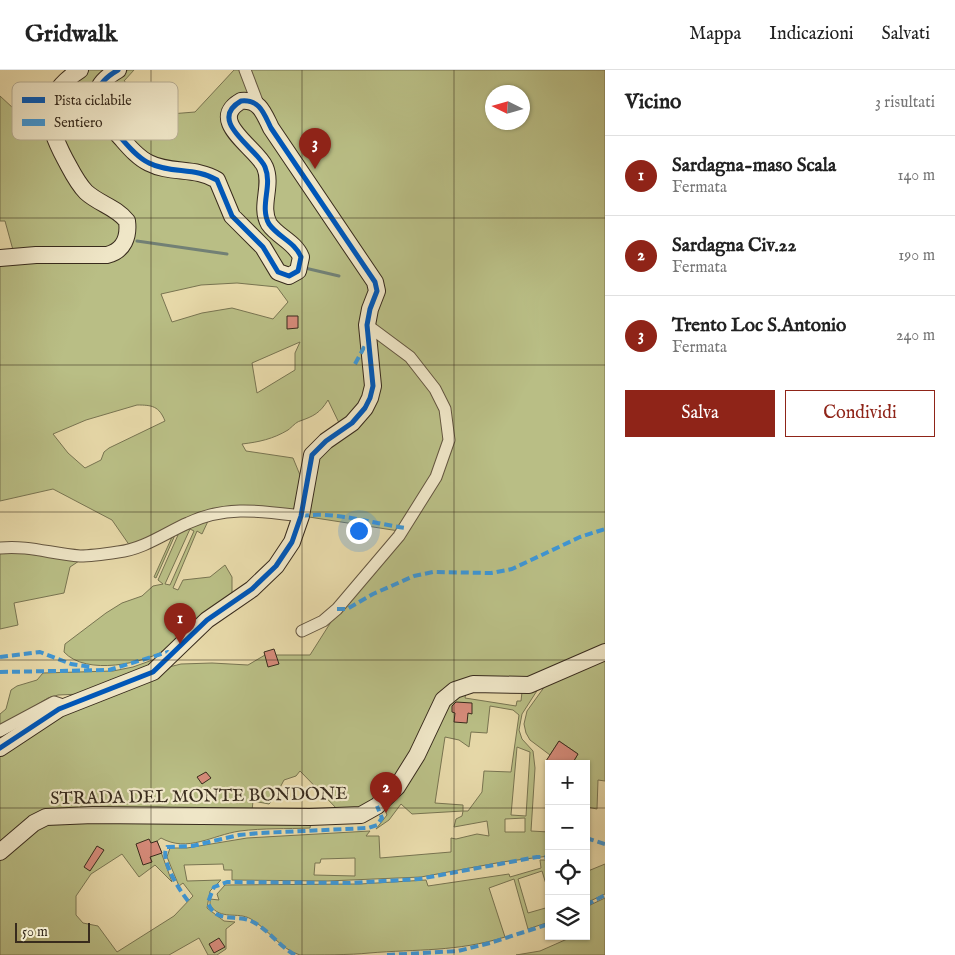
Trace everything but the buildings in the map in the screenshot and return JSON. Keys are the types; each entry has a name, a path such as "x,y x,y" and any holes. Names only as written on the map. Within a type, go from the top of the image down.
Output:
{"street":[{"path":"63,82 80,70"},
{"path":"101,82 118,70"},
{"path":"0,748 51,713 153,672 207,620 252,589 276,566 292,542 301,516 312,455 326,441 352,423 365,408 372,392 367,325 370,308 377,291 375,282 276,135 258,104 245,70"},
{"path":"123,140 148,163 161,168 201,173 216,180 232,216 263,247 278,272 289,276 296,273 300,267 298,252 267,220 265,207 268,181 265,167 252,150 239,139 229,120 231,109 241,101 252,101 258,104"},
{"path":"0,258 36,255 107,255 117,251 126,240 127,221 119,211 86,192 74,175 57,140"},
{"path":"302,631 323,621 337,609 399,536 436,477 449,440 445,409 436,389 410,357 367,325"},
{"path":"0,548 22,547 79,556 94,555 134,549 189,522 220,512 256,510 301,516"},
{"name":"STRADA DEL MONTE BONDONE","path":"0,852 34,823 46,817 310,817 360,815 377,806 397,787 417,755 443,700 455,690 473,684 529,685 605,652"},
{"path":"0,731 54,702 66,706"}],"green space":[{"path":"89,70 108,70 95,82 77,82"},
{"path":"128,70 134,70 124,81 125,82 112,82"},
{"path":"234,70 243,70 252,94 236,95 224,106 262,172 259,206 293,255 294,265 285,269 237,217 224,183 159,164 130,140 178,140 178,113 195,112"},
{"path":"249,70 605,70 605,644 531,679 472,677 415,745 385,788 366,804 354,809 340,812 300,771 296,776 284,780 274,799 269,804 253,801 252,811 158,807 50,810 0,846 0,755 43,724 169,667 181,664 212,663 248,665 265,655 310,655 336,614 446,462 438,388 373,325 378,301 321,195 257,92"},
{"path":"0,96 12,107 12,140 48,140 120,220 121,235 109,248 13,250 5,221 0,221"},
{"path":"251,106 370,286 368,382 360,404 340,425 328,400 316,414 297,422 277,436 242,444 246,451 293,458 300,475 296,508 293,510 251,507 130,546 112,520 53,489 0,501 0,263 54,260 133,241 134,229 88,185 61,140 117,140 119,146 207,179 261,254 303,276 273,220 272,185 236,124 238,110","holes":["237,283 277,287 288,302 273,319 232,308 202,313 172,322 161,294 201,285","300,342 295,353 295,370 257,393 252,363","137,405 154,407 160,412 165,421 109,448 104,452 101,460 85,468 68,453 53,434 86,420"]},
{"path":"372,332 410,360 435,391 447,425 442,461 399,531 309,517 316,460 368,412"},
{"path":"209,519 202,534 197,531 173,588 178,590 183,580 210,577 225,565 232,577 232,597 169,648 145,659 131,663 100,666 86,664 64,652 65,644 106,613 122,603 142,596 153,586 163,584 158,580 178,535 176,535","holes":["190,529 194,531 170,585 165,584"]},
{"path":"175,536 156,578 154,577 172,537"},
{"path":"0,550 79,561 70,567 64,593 14,603 18,625 0,629"},
{"path":"605,656 605,781 598,780 597,809 590,808 590,760 574,760 578,754 559,741 550,755 530,740 526,733 524,724 527,711 545,686"},
{"path":"161,657 152,665 81,694 58,695 48,698 0,727 0,714 6,709 11,690 17,686 37,680 43,673 113,671 133,667"},
{"path":"540,686 522,714 519,730 522,739 533,751 535,768 531,831 545,832 545,857 502,862 421,877 327,881 232,880 232,870 224,870 223,864 184,865 187,881 221,880 210,891 207,908 224,921 235,922 226,929 226,949 217,955 208,955 199,938 169,955 0,955 0,859 37,828 50,823 311,822 310,828 240,831 200,842 181,844 161,838 157,841 172,882 155,865 139,877 122,854 91,874 76,896 76,915 83,923 98,926 117,952 174,916 193,896 183,883 179,886 167,857 170,848 187,848 247,838 370,831 366,836 379,836 380,858 451,852 451,838 456,839 477,834 489,836 487,821 454,827 456,819 462,816 463,811 412,814 401,804 389,820 376,829 387,815 384,807 451,700 466,693 465,698 516,706 517,701 521,701 522,692","holes":["490,706 513,710 519,715 511,772 484,771 482,792 468,811 463,811 463,805 435,803 445,737 459,740 469,747 471,732 487,733","517,747 530,752 526,816 511,815","525,818 525,832 505,832 505,819","355,858 355,876 314,875 315,863 320,863 321,859"]},
{"path":"540,860 545,860 545,881 542,871 518,879 528,913 545,908 545,923 528,929 514,879 489,888 505,937 454,948 300,955 280,944 251,919 219,913 210,905 210,899 219,900 217,894 225,885 360,884 426,880 428,886 509,874 510,877 541,868"},
{"path":"605,864 605,894 590,901 590,895 590,870"},
{"path":"605,898 605,955 516,955 540,951 565,940 590,940 590,905"}],"waterway":[{"path":"137,241 227,254"},
{"path":"305,268 339,276"}],"marked path":[{"path":"355,364 368,340"},
{"path":"301,516 340,516 405,528"},
{"path":"337,609 347,609 373,594 414,576 433,572 491,573 512,569 580,537 605,529"},
{"path":"0,657 40,652 71,664 92,667"},
{"path":"0,672 109,670 168,652 170,654"},
{"path":"188,901 168,867 165,852 167,847 192,846 239,835 260,833 368,828 377,825 382,818 377,806"},
{"path":"590,839 605,844"},
{"path":"295,955 257,924 245,919 220,916 215,913 208,902 214,887 227,882 349,883 419,879 545,857"},
{"path":"590,903 605,895"},
{"path":"387,955 458,951 545,925"}],"cycle path":[{"path":"104,82 118,70"},
{"path":"0,748 59,709 153,672 207,620 252,589 276,566 292,542 301,516 312,455 326,441 352,423 365,408 373,386 367,325 370,309 377,291 375,282 257,105 253,102 241,101 232,109 229,117 231,126 265,167 268,181 265,210 269,224 295,247 301,257 298,271 289,276 278,272 263,247 232,216 217,180 200,173 166,168 149,163 134,152 123,140"}],"place":[{"name":"Trento Loc S.Antonio","path":"315,169"},
{"name":"Sardagna-maso Scala","path":"180,644"},
{"name":"Sardagna Civ.22","path":"386,813"}]}
